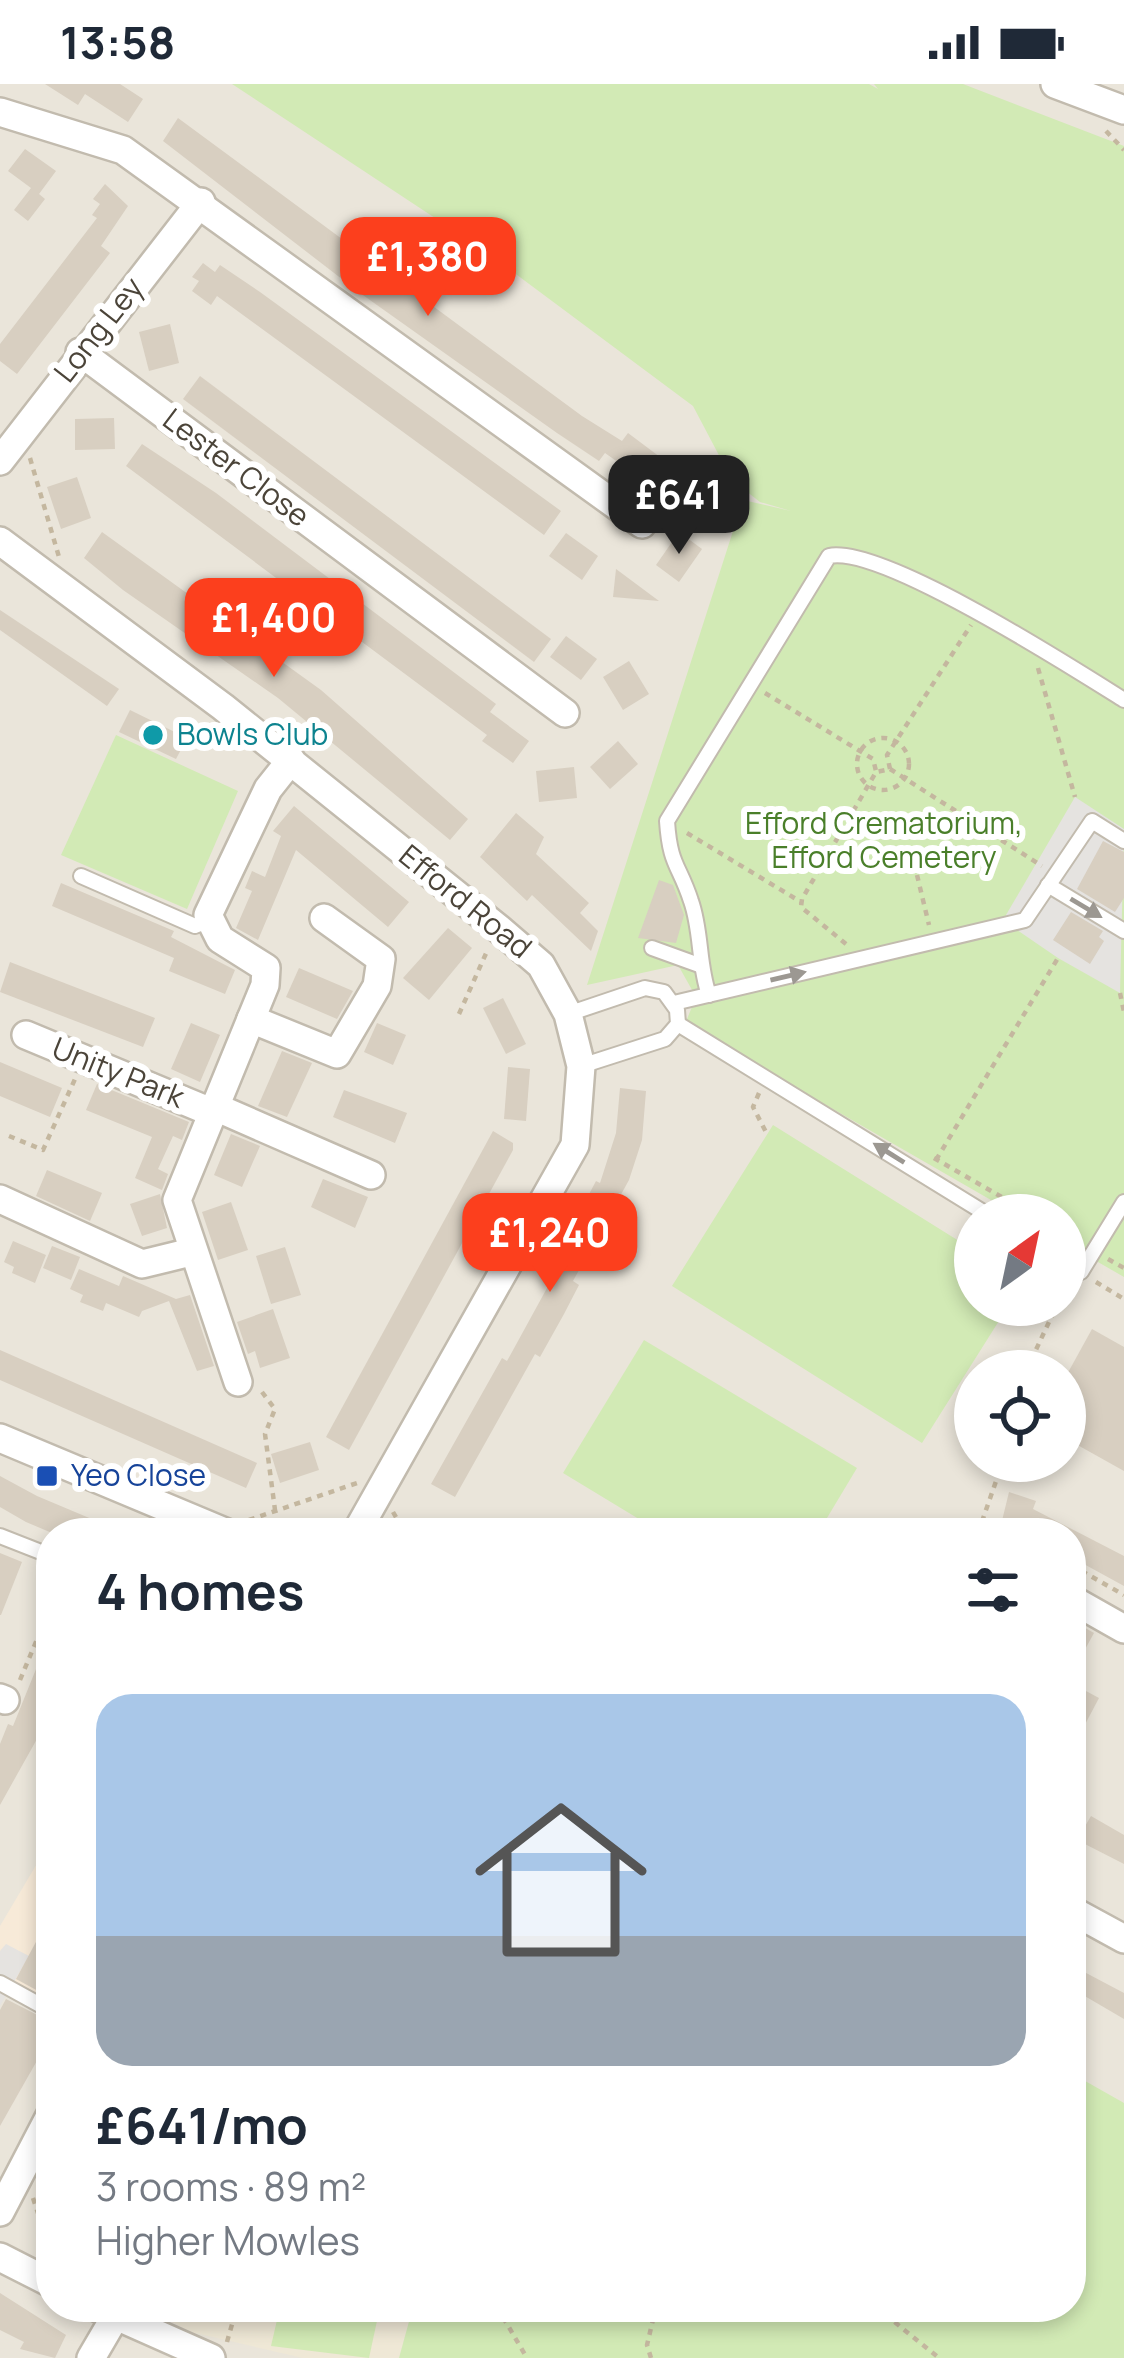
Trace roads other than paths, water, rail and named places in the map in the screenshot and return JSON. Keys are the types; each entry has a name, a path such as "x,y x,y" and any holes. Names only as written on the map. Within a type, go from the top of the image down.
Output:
{"street":[{"path":"1055,84 1124,110"},
{"path":"0,112 123,150 201,202 630,515 600,531"},
{"name":"Long Ley","path":"0,461 80,352 201,202"},
{"name":"Lester Close","path":"80,352 565,713"},
{"name":"Efford Road","path":"0,541 290,760 498,928 541,964 568,1015 581,1066 575,1145 364,1518"},
{"path":"210,920 217,892 258,810 290,760"},
{"path":"251,1019 337,1054 377,986 381,959 324,918"},
{"name":"Unity Park","path":"210,920 220,939 266,968 251,1019 177,1200 238,1382"},
{"name":"Unity Park","path":"26,1035 371,1175"},
{"path":"0,1199 142,1264 191,1252"},
{"path":"0,1438 176,1518"},
{"path":"1086,1607 1124,1629"},
{"path":"1086,1918 1124,1940"},
{"path":"0,2212 36,2142"},
{"path":"0,2257 36,2275"},
{"path":"91,2358 103,2322"},
{"path":"129,2322 212,2358"}],"lane":[{"path":"709,995 699,964 692,902 670,862 667,820 829,556 860,561 980,612 1124,700"},
{"path":"674,1003 1025,920 1092,821 1124,841"},
{"path":"81,876 195,926 210,920"},
{"path":"1052,880 1124,931"},
{"path":"652,948 699,964"},
{"path":"568,1015 645,988 664,992 674,1003 678,1024 954,1194"},
{"path":"581,1066 665,1039 678,1024"},
{"path":"1086,1264 1124,1202"},
{"path":"0,1536 36,1550"},
{"path":"0,1983 36,2003"}],"place":[{"name":"Bowls Club","path":"153,735"},
{"name":"Yeo Close","path":"47,1476"}],"park label":[{"name":"Efford Crematorium, Efford Cemetery","path":"884,841"}]}
